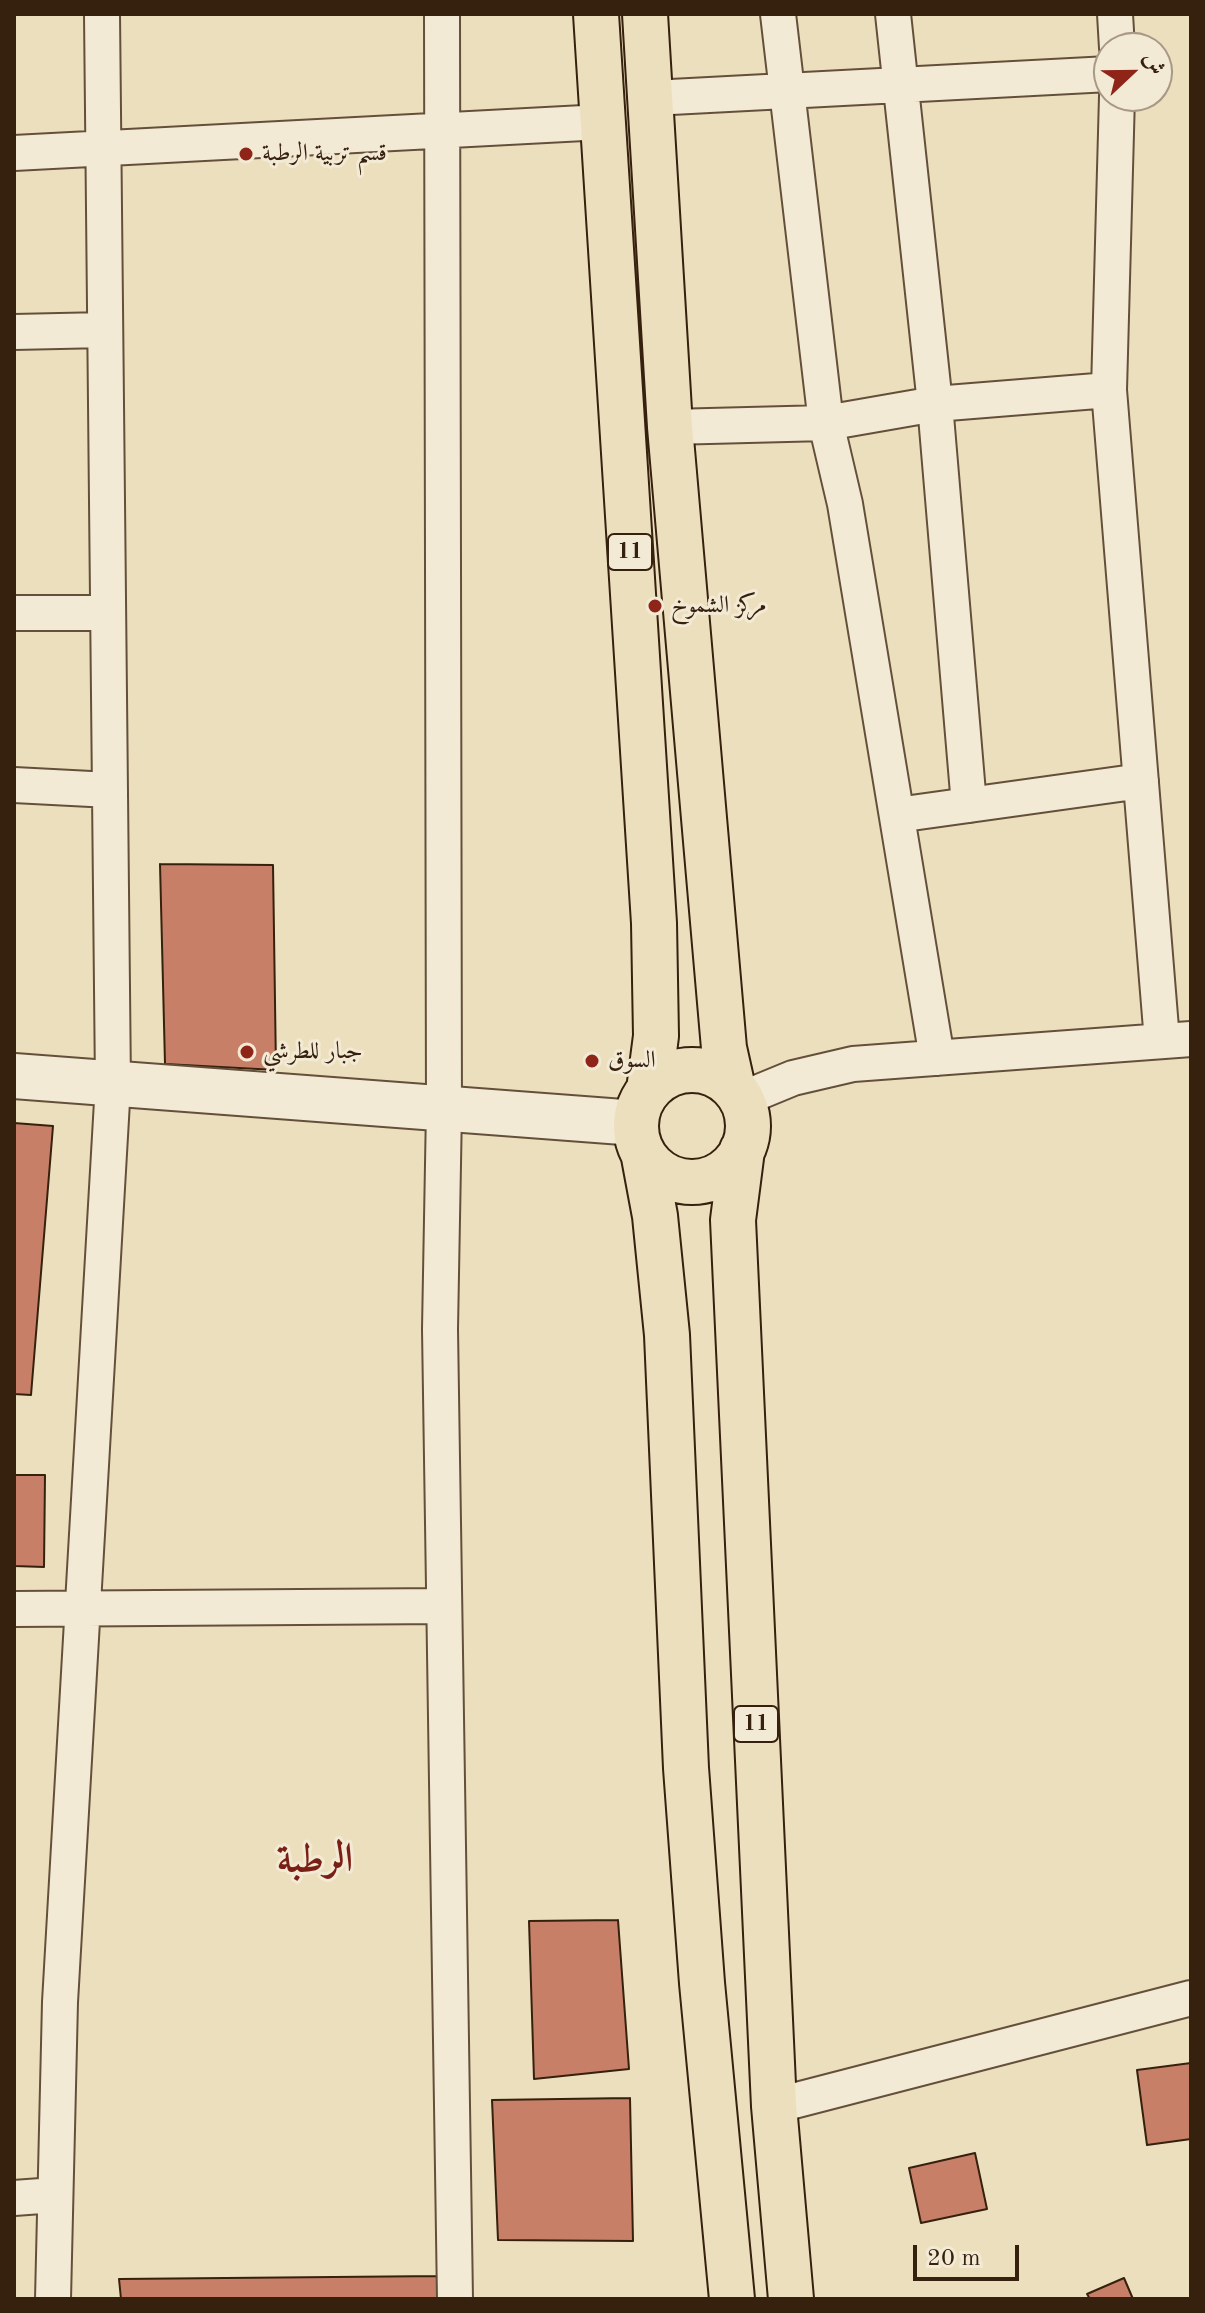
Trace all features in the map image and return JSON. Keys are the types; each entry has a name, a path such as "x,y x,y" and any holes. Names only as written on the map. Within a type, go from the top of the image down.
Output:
{"highway":[{"name":"11","path":"596,14 655,948 656,1036 643,1123 667,1335 687,1783 732,2299"},
{"name":"11","path":"645,14 670,427 721,1021 747,1133 733,1220 774,2106 791,2299"},
{"path":"737,1092 698,1071 679,1072 643,1123 663,1174 687,1182 720,1175 742,1150"}],"street":[{"path":"53,2299 60,2002 80,1611 113,1084 102,14"},
{"path":"442,14 444,1109 440,1329 455,2299"},
{"path":"778,14 784,91 826,423 845,504 937,1058"},
{"path":"893,14 935,404 969,805"},
{"path":"652,98 1093,75"},
{"path":"737,1092 823,1069 1176,1040 1141,781 1109,390 1117,112"},
{"path":"14,153 603,122"},
{"path":"14,332 105,330"},
{"path":"670,427 826,423 935,404 1109,390"},
{"path":"14,613 108,613"},
{"path":"897,815 1141,781"},
{"path":"14,785 110,790"},
{"path":"14,1076 643,1123"},
{"path":"14,1609 80,1611 444,1606"},
{"path":"774,2106 1191,1998"},
{"path":"14,2198 55,2195"}],"building":[{"path":"160,864 273,865 276,1070 165,1064"},
{"path":"14,1123 53,1126 31,1395 14,1394"},
{"path":"14,1475 45,1475 44,1567 14,1566"},
{"path":"618,1920 629,2069 534,2079 529,1921"},
{"path":"1191,2063 1191,2139 1147,2145 1137,2070"},
{"path":"630,2098 633,2241 498,2240 492,2100"},
{"path":"975,2153 987,2209 921,2223 909,2168"},
{"path":"441,2276 442,2299 121,2299 119,2279"},
{"path":"1124,2278 1133,2299 1090,2299 1087,2294"}],"place":[{"name":"قسم تربية الرطبة","path":"246,154"},
{"name":"مركز الشموخ","path":"655,606"},
{"name":"جبار للطرشي","path":"247,1052"},
{"name":"السوق","path":"592,1061"}],"district":[{"name":"الرطبة","path":"315,1861"}]}
